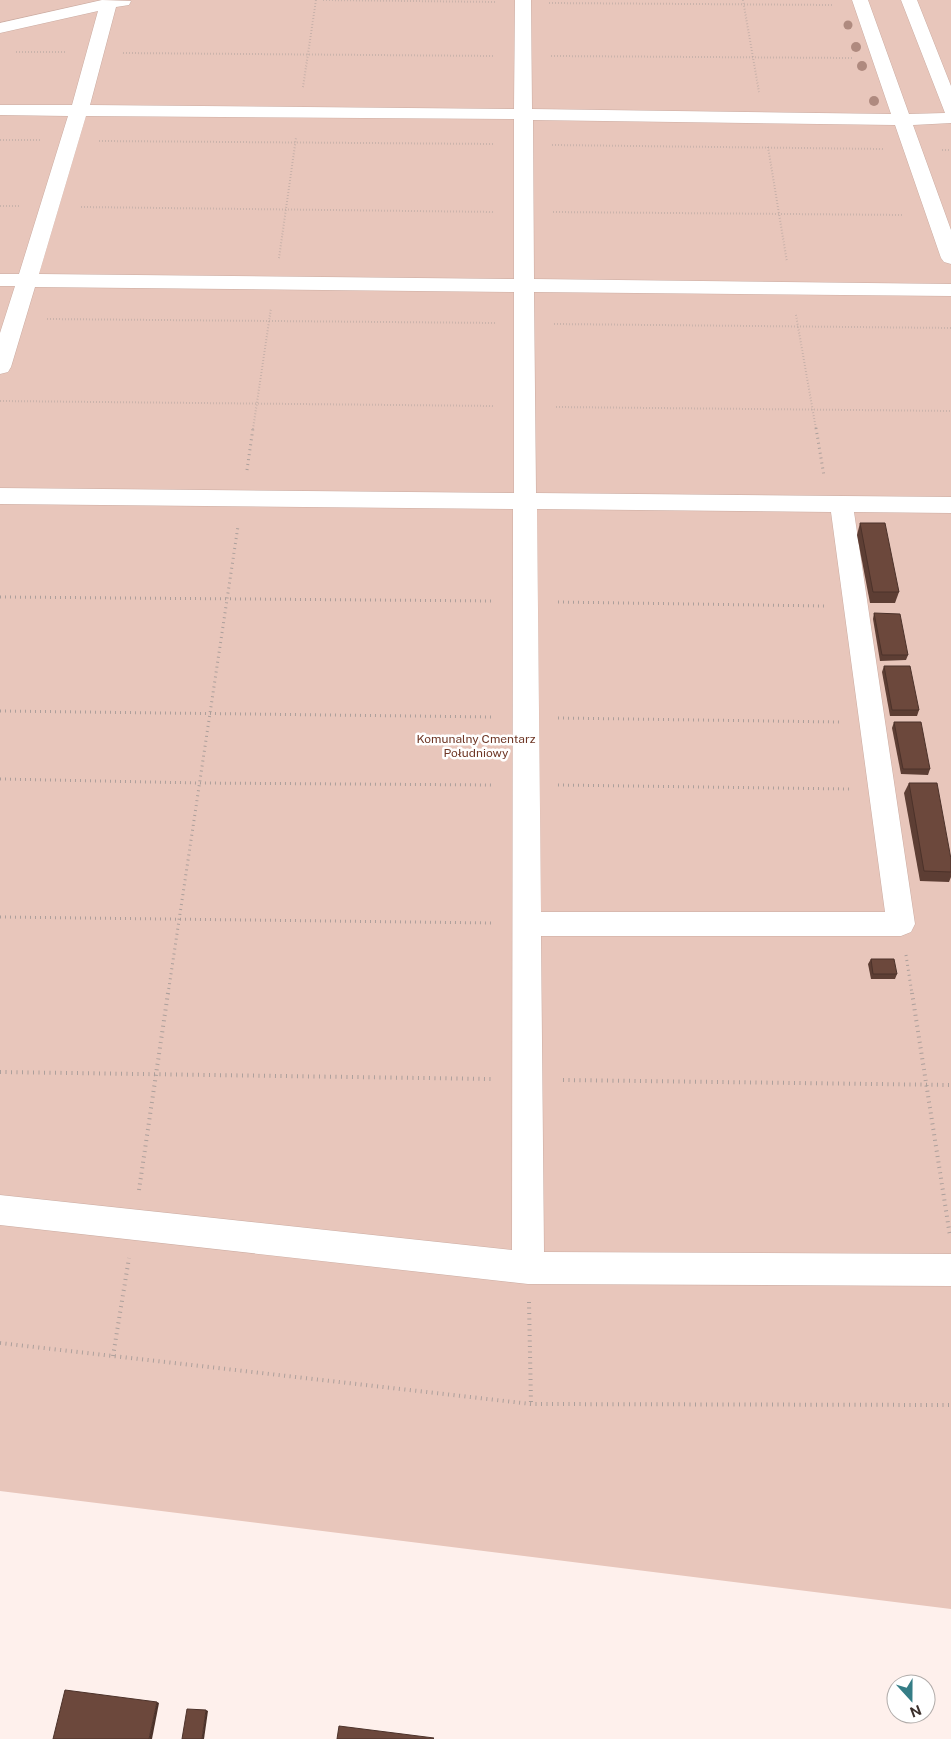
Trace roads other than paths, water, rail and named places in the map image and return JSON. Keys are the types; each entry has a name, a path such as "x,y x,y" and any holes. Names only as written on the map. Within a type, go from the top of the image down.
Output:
{"street":[{"path":"909,0 951,109"},
{"path":"0,28 115,1"},
{"path":"0,367 79,111 95,52 115,1"},
{"path":"523,1 528,1268"},
{"path":"861,3 951,258"},
{"path":"0,110 523,114 902,120 951,118"},
{"path":"0,280 951,290"},
{"path":"0,496 951,505"},
{"path":"526,924 901,924 856,606 835,504"},
{"path":"0,1210 528,1268 951,1270"}],"park label":[{"name":"Komunalny Cmentarz Południowy","path":"476,746"}]}
